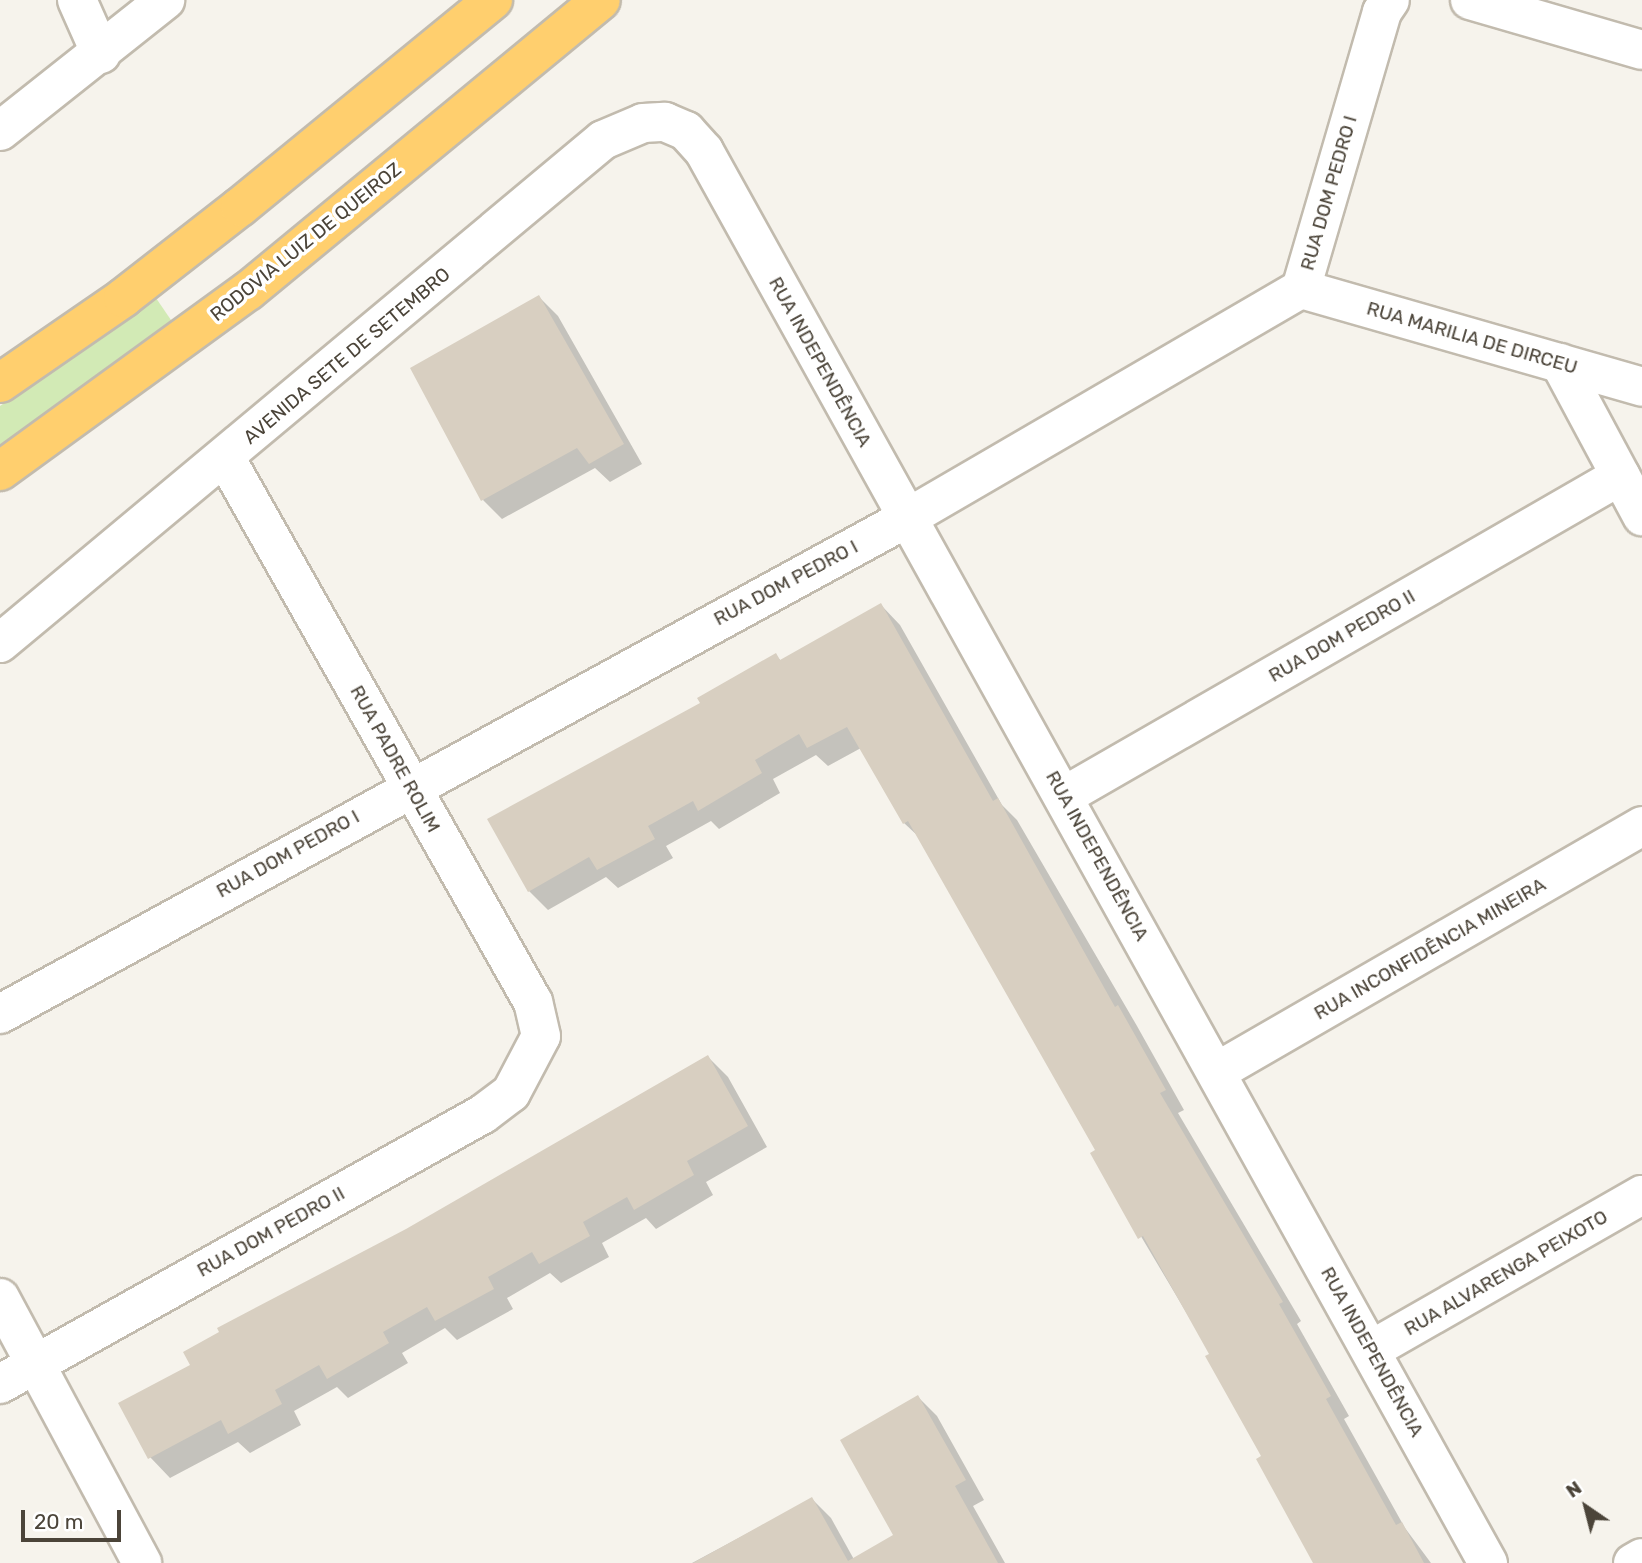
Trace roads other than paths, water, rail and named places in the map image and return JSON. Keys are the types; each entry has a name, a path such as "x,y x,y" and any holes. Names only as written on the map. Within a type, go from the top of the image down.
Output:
{"highway":[{"path":"0,383 240,207 493,0"},
{"name":"RODOVIA LUIZ DE QUEIROZ","path":"0,471 248,291 601,0"}],"street":[{"path":"77,0 101,54"},
{"path":"0,131 101,54 164,0"},
{"name":"RUA DOM PEDRO I","path":"0,1014 410,787 907,518 1301,289 1382,12 1390,0"},
{"path":"1470,0 1642,50"},
{"name":"AVENIDA SETE DE SETEMBRO","path":"0,643 226,459 603,140 643,122 665,122 686,131 704,151"},
{"name":"RUA INDEPENDÊNCIA","path":"704,151 1218,1071 1488,1563"},
{"name":"RUA MARILIA DE DIRCEU","path":"1301,289 1642,387"},
{"path":"1560,363 1642,516"},
{"name":"RUA PADRE ROLIM","path":"226,459 533,1002 541,1036 529,1064"},
{"name":"RUA DOM PEDRO II","path":"1064,796 1620,476"},
{"name":"RUA INCONFIDÊNCIA MINEIRA","path":"1218,1071 1642,826"},
{"name":"RUA DOM PEDRO II","path":"0,1384 483,1114 511,1093 529,1064"},
{"name":"RUA ALVARENGA PEIXOTO","path":"1371,1350 1642,1195"},
{"path":"0,1298 142,1563"},
{"path":"1633,1563 1642,1558"}]}
